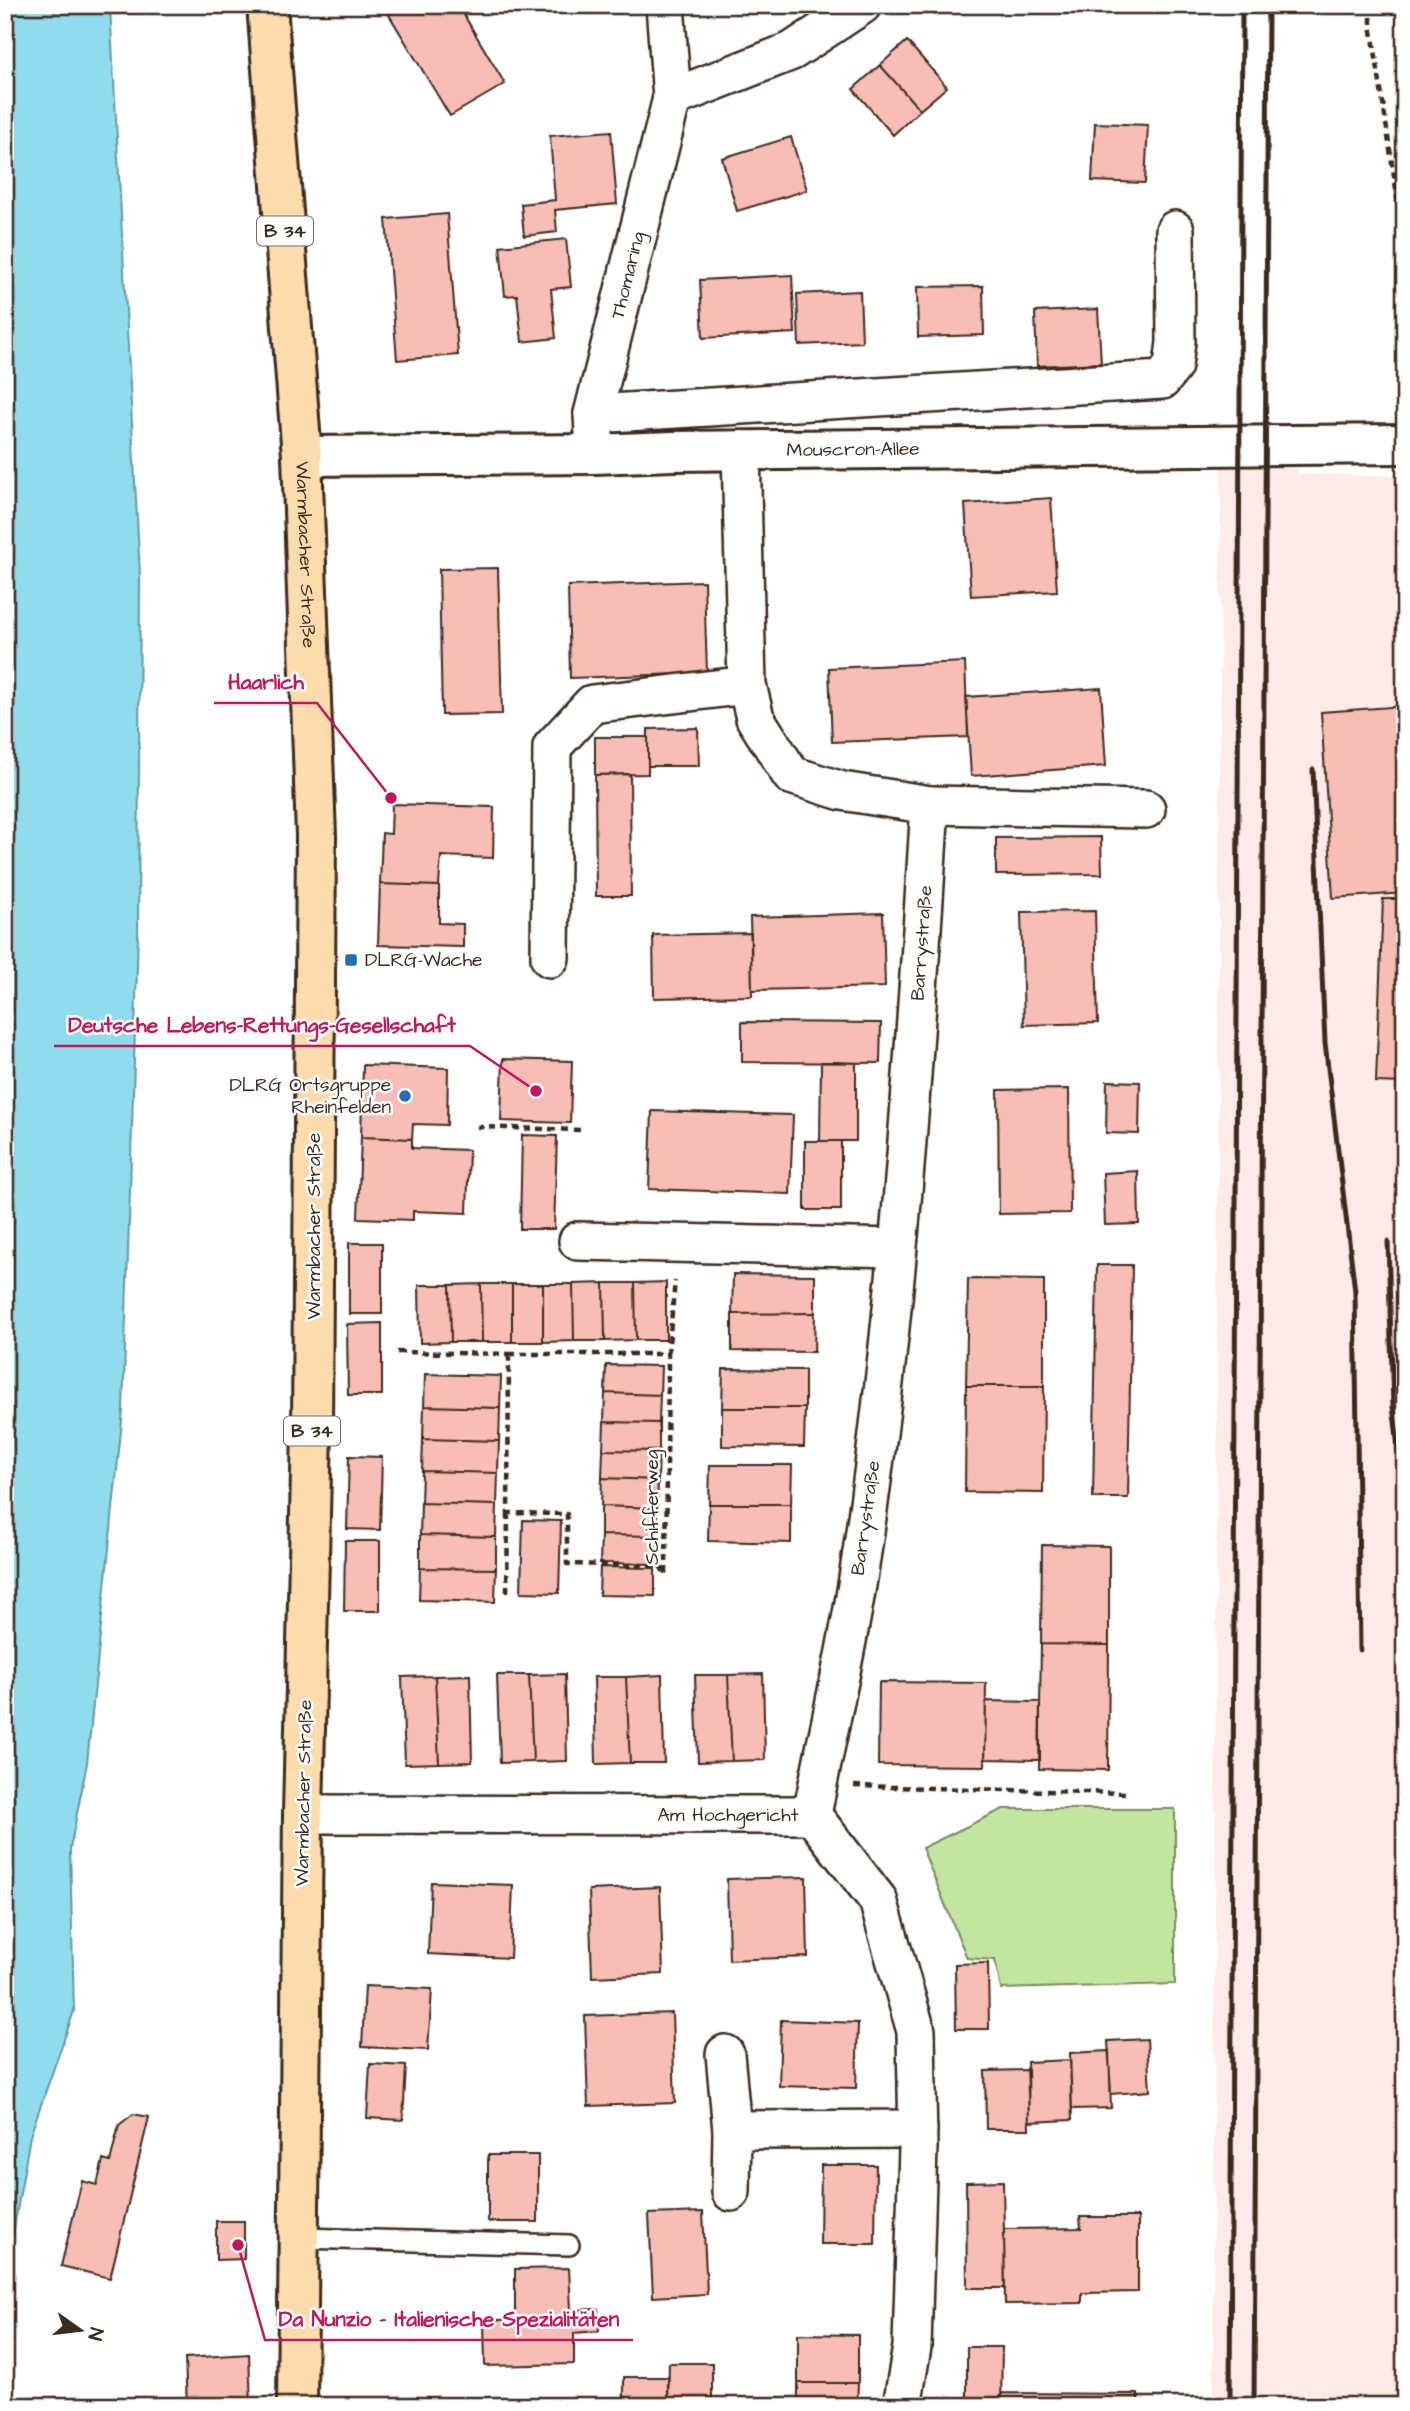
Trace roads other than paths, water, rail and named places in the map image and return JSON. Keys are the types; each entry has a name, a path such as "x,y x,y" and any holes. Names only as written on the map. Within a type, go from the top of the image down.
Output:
{"main road":[{"name":"Warmbacher Straße","path":"267,5 302,456 316,836 312,1430 303,1814 297,2406"}],"street":[{"name":"Thomaring","path":"594,454 593,414 672,98 665,5"},
{"path":"672,98 792,51 862,5"},
{"path":"593,414 1162,380 1173,366 1177,342 1175,230"},
{"name":"Mouscron-Allee","path":"302,456 1405,444"},
{"path":"741,450 747,685 755,718 791,775 842,791 930,805 1146,809"},
{"path":"550,958 552,747 592,704 747,685"},
{"name":"Barrystraße","path":"815,1800 859,1574 881,1412 917,1012 930,805"},
{"path":"578,1241 897,1248"},
{"name":"Am Hochgericht","path":"303,1814 815,1800 877,1900 916,2031 918,2129 912,2347 902,2406"},
{"path":"725,2054 732,2130 732,2192"},
{"path":"732,2130 918,2129"}],"lane":[{"path":"299,2238 569,2245"}],"water":[{"path":"5,5 110,5 140,576 138,935 123,1411 87,1763 70,1849 74,2011 30,2136 5,2280"}],"railway":[{"path":"1230,2406 1242,5"},
{"path":"1254,2406 1268,5"},
{"path":"1313,769 1325,1043 1355,1291 1360,1650"},
{"path":"1388,1241 1393,1407 1405,1497"}],"place":[{"name":"Haarlich","path":"391,798"},
{"name":"DLRG-Wache","path":"351,960"},
{"name":"Deutsche Lebens-Rettungs-Gesellschaft","path":"536,1091"},
{"name":"DLRG Ortsgruppe Rheinfelden","path":"405,1096"},
{"name":"Da Nunzio - Italienische Spezialitäten","path":"238,2245"}]}
